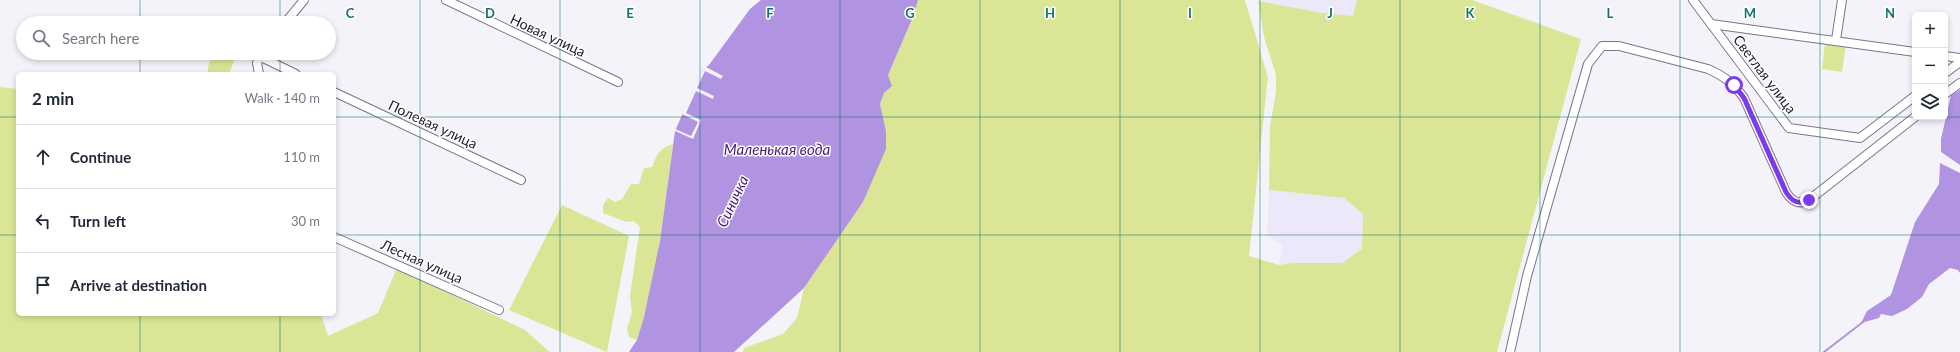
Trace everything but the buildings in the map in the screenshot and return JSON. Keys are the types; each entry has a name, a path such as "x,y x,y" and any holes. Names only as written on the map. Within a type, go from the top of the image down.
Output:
{"street":[{"path":"291,16 304,0"},
{"name":"Новая улица","path":"446,0 618,82"},
{"name":"Светлая улица","path":"1694,0 1790,128 1860,138 1912,98"},
{"path":"1836,40 1842,0"},
{"path":"1711,24 1912,52"},
{"path":"1510,352 1527,276 1588,64 1602,46 1619,46 1708,69 1722,75 1734,85 1744,98 1786,192 1791,199 1797,202 1803,203 1809,200 1912,119"},
{"path":"1948,56 1960,58"},
{"path":"258,60 257,63 259,72"},
{"path":"269,60 292,72"},
{"path":"1948,71 1960,62"},
{"path":"1948,92 1960,83"},
{"name":"Полевая улица","path":"336,93 521,180"},
{"name":"Лесная улица","path":"336,238 499,310"}],"shaded area":[{"path":"1357,0 1354,16 1323,13 1258,1"},
{"path":"1269,190 1344,198 1363,214 1362,249 1342,263 1292,263 1279,265 1283,246 1267,235"}],"green space":[{"path":"918,0 1245,0 1268,77 1249,256 1279,265 1292,263 1342,263 1362,249 1363,214 1344,198 1269,190 1270,126 1276,92 1276,75 1264,37 1258,1 1323,13 1353,16 1357,0 1472,0 1581,39 1497,352 743,352 744,348 783,334 797,318 804,288 863,202 886,131 880,104 884,93 892,86 888,75 913,17"},
{"path":"1825,42 1846,44 1842,72 1822,69"},
{"path":"210,60 234,60 230,72 207,72"},
{"path":"0,87 16,89 16,316 322,316 328,336 378,313 397,268 525,330 550,352 0,352"},
{"path":"673,144 655,268 637,340 629,337 627,329 632,312 630,296 640,227 634,221 626,222 603,213 603,205 608,198 615,202 622,199 631,184 639,184 644,168 652,167 657,156 662,150"},
{"path":"562,205 629,236 607,352 509,310"}],"water":[{"name":"Маленькая вода","path":"761,0 918,0 913,17 888,75 892,86 884,93 880,104 886,131 886,149 863,202 804,288 734,352 629,352 637,340 644,317 660,241 675,131 702,70 709,65 750,9"},
{"path":"1960,90 1960,165 1941,152 1941,139 1945,120 1948,120 1948,108 1951,95"},
{"path":"1940,163 1960,173 1960,273 1958,270 1950,268 1929,284 1922,297 1907,309 1892,316 1881,314 1879,318 1861,323 1867,311 1891,295 1915,222 1939,184"}],"pier":[{"path":"706,67 723,76 721,79 705,71 697,88 714,96 713,99 696,91 686,113 701,120 693,139 675,131 675,129 691,136 698,122 682,114 702,70"}],"waterway":[{"path":"1824,352 1863,322"}],"route":[{"path":"1734,85 1744,98 1756,122 1786,192 1791,199 1797,202 1803,203 1809,200"}],"water label":[{"name":"Синичка","path":"732,201"}]}
